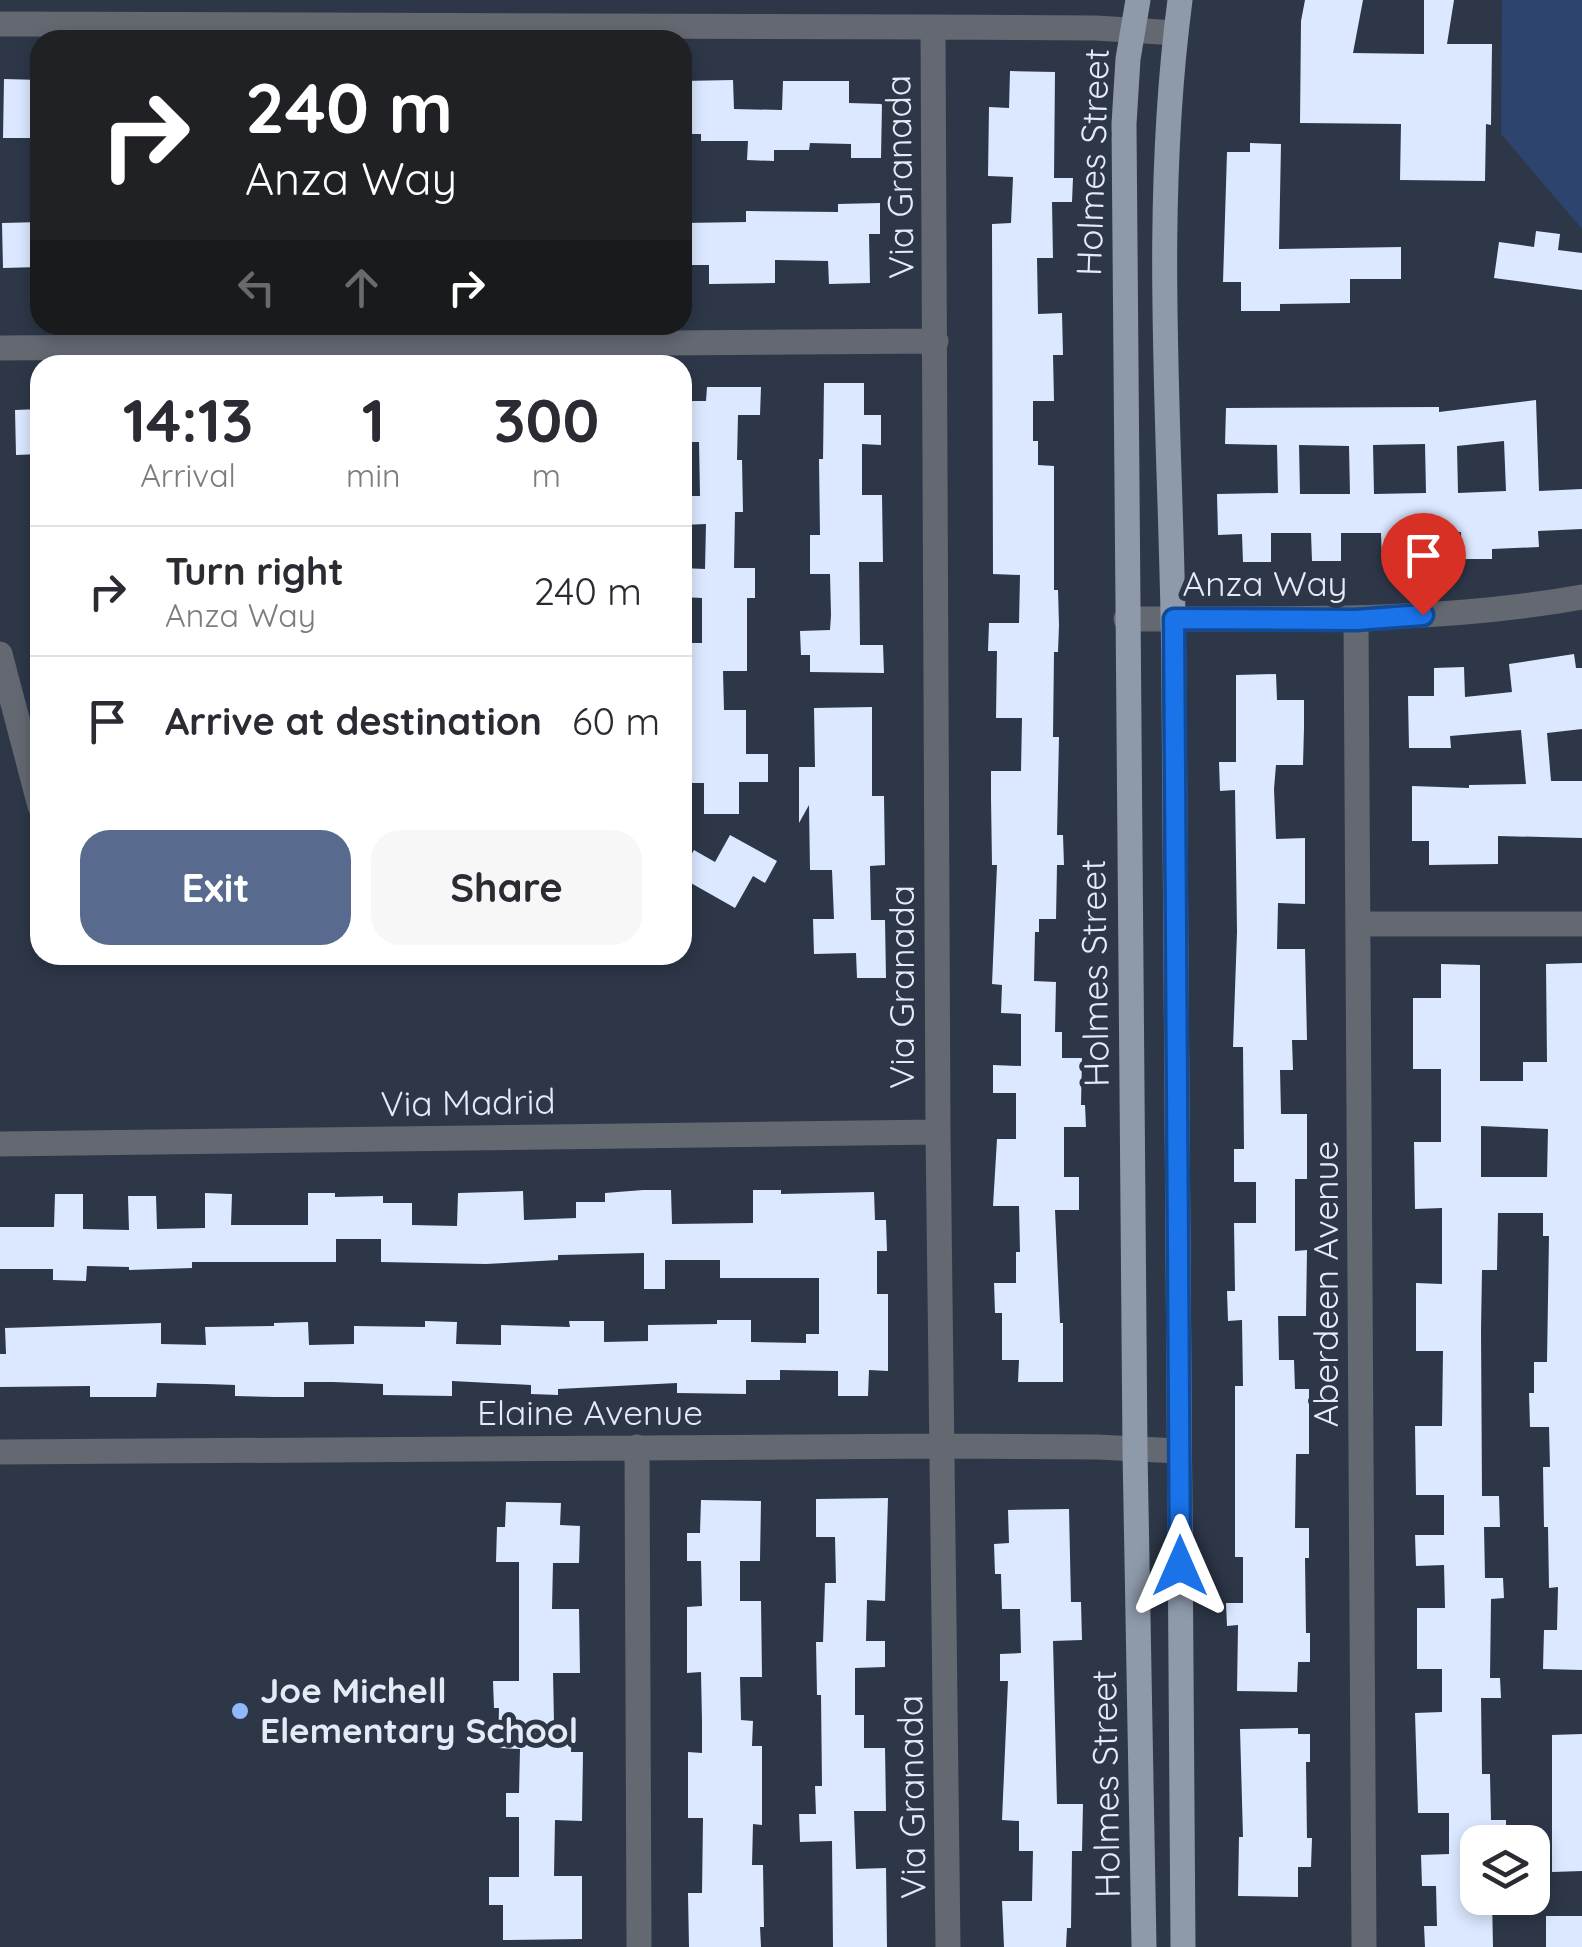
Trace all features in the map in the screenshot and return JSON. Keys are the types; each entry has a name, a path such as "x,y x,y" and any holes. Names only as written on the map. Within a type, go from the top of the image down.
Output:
{"main road":[{"name":"Holmes Street","path":"1138,0 1124,124 1126,620 1144,1947"},
{"name":"Holmes Street","path":"1180,0 1168,100 1165,186 1174,619 1184,1947"}],"street":[{"path":"0,24 933,27 1176,33"},
{"name":"Via Granada","path":"933,27 938,1132 948,1947"},
{"path":"0,348 301,354 631,353 936,341"},
{"name":"Anza Way","path":"1126,620 1356,620 1523,608 1582,597"},
{"name":"Aberdeen Avenue","path":"1356,620 1364,1947"},
{"path":"0,654 30,768"},
{"path":"1358,924 1582,924"},
{"name":"Via Madrid","path":"0,1144 938,1132"},
{"name":"Elaine Avenue","path":"0,1452 944,1446 1180,1451"},
{"path":"637,1447 639,1947"}],"shaded area":[{"path":"1502,0 1582,0 1582,229 1501,134"}],"building":[{"path":"1305,0 1363,0 1353,53 1424,54 1424,0 1454,0 1447,44 1492,44 1491,125 1486,124 1485,181 1400,180 1401,124 1300,123 1301,21"},
{"path":"1010,71 1055,72 1054,178 1073,178 1072,202 1052,202 1053,258 1037,258 1038,314 1062,313 1063,355 1053,355 1054,401 1033,401 1033,441 1038,441 1038,465 1054,466 1054,590 1058,590 1059,625 1058,652 1054,652 1053,737 1059,737 1057,835 1063,835 1064,865 1057,865 1056,919 1039,919 1039,932 1035,932 1034,981 1056,982 1055,1032 1062,1032 1062,1058 1082,1058 1081,1105 1085,1105 1086,1127 1064,1127 1064,1177 1079,1177 1079,1210 1055,1210 1063,1382 1018,1382 1019,1360 1002,1360 1002,1313 995,1313 994,1283 1016,1283 1016,1252 1020,1252 1019,1206 993,1206 997,1139 1016,1139 1016,1093 993,1093 993,1065 1021,1066 1021,1014 1001,1013 1002,985 992,984 997,865 992,865 991,771 1021,771 1022,718 996,718 997,651 988,651 989,623 1019,623 1020,575 993,574 992,224 1011,223 1013,177 988,176 989,107 1009,108"},
{"path":"4,79 30,80 30,138 3,138"},
{"path":"733,80 734,109 782,110 783,81 849,81 849,103 882,104 881,158 851,158 851,144 810,143 809,150 774,150 774,161 747,160 748,141 701,141 701,134 692,134 692,81"},
{"path":"1250,143 1281,144 1279,249 1401,247 1401,279 1350,279 1350,303 1280,304 1280,311 1241,311 1241,282 1223,282 1227,152 1250,152"},
{"path":"880,203 880,234 869,234 870,283 829,284 828,261 775,260 775,283 709,284 709,265 692,265 692,223 746,222 746,211 838,212 838,204"},
{"path":"30,222 30,267 3,268 2,223"},
{"path":"1536,231 1560,234 1558,250 1582,253 1582,290 1494,278 1499,242 1534,247"},
{"path":"824,383 864,383 864,415 881,415 881,445 862,444 862,495 882,495 883,562 859,562 860,645 883,645 884,673 810,672 810,655 801,655 800,631 830,630 830,574 810,574 810,535 820,535"},
{"path":"707,387 761,387 760,415 738,415 737,460 742,460 743,512 735,512 734,568 755,568 755,598 747,598 747,671 723,671 724,710 746,710 746,754 768,754 768,782 739,782 739,814 704,814 704,783 692,783 692,643 702,643 702,598 692,598 692,568 705,569 706,524 692,525 692,496 700,496 699,442 692,442 692,401 706,401"},
{"path":"1536,400 1539,491 1582,489 1582,529 1538,531 1539,547 1492,549 1492,559 1462,559 1461,532 1412,533 1412,560 1382,560 1381,533 1341,533 1341,561 1312,561 1311,533 1271,533 1271,562 1243,562 1242,534 1218,535 1217,494 1278,493 1277,445 1225,444 1226,408 1439,407 1439,412","holes":["1504,441 1506,491 1458,493 1457,446","1425,444 1426,493 1374,494 1373,445","1299,445 1349,446 1350,494 1300,494"]},
{"path":"30,409 30,454 16,455 15,410"},
{"path":"1574,654 1576,668 1582,668 1582,729 1547,733 1551,781 1582,781 1582,838 1498,836 1498,864 1429,865 1429,841 1412,841 1412,786 1526,784 1521,730 1450,736 1451,748 1409,748 1408,696 1434,696 1434,668 1464,667 1465,697 1512,692 1509,664"},
{"path":"1276,674 1277,700 1304,700 1303,765 1276,765 1274,789 1276,839 1305,838 1305,904 1278,903 1277,949 1305,949 1307,1040 1292,1040 1293,1070 1280,1070 1281,1114 1307,1114 1307,1179 1295,1179 1295,1251 1307,1250 1306,1316 1278,1316 1279,1360 1294,1360 1295,1389 1309,1389 1309,1454 1296,1454 1295,1528 1309,1528 1309,1558 1305,1558 1310,1662 1298,1662 1297,1692 1237,1691 1238,1625 1227,1626 1226,1603 1243,1603 1243,1557 1235,1557 1235,1386 1243,1386 1242,1320 1228,1321 1227,1291 1235,1291 1234,1223 1256,1223 1256,1182 1234,1182 1234,1149 1244,1149 1243,1047 1233,1047 1237,932 1235,790 1220,791 1219,762 1236,762 1236,675"},
{"path":"872,707 872,796 884,796 885,865 870,866 871,920 885,920 886,978 857,978 856,953 814,954 813,919 834,919 832,870 810,870 809,805 799,823 799,767 815,767 814,708"},
{"path":"730,835 777,861 765,883 753,876 735,908 692,884 694,850 715,862"},
{"path":"1582,963 1582,1670 1543,1669 1544,1630 1557,1630 1558,1587 1549,1588 1548,1527 1544,1527 1543,1467 1550,1467 1549,1427 1530,1427 1529,1393 1534,1393 1534,1362 1547,1362 1549,1236 1543,1236 1543,1213 1498,1213 1497,1270 1482,1270 1482,1496 1499,1496 1500,1527 1484,1527 1485,1578 1503,1578 1504,1598 1491,1599 1490,1678 1500,1678 1501,1698 1481,1698 1482,1774 1490,1774 1491,1820 1506,1820 1506,1825 1460,1825 1460,1915 1492,1915 1493,1947 1425,1947 1424,1926 1437,1926 1436,1886 1422,1886 1421,1855 1449,1854 1449,1813 1418,1813 1415,1713 1442,1712 1442,1669 1417,1669 1417,1608 1445,1608 1444,1565 1416,1566 1415,1535 1444,1535 1444,1495 1416,1495 1415,1426 1442,1426 1443,1351 1416,1351 1416,1283 1442,1284 1442,1208 1415,1209 1414,1142 1441,1142 1441,1069 1413,1069 1413,998 1441,998 1441,964 1480,965 1480,1081 1523,1081 1523,1062 1547,1062 1546,964","holes":["1481,1126 1548,1129 1547,1177 1481,1177"]},
{"path":"671,1190 672,1224 753,1223 753,1190 781,1190 781,1194 874,1192 875,1220 886,1220 887,1251 877,1251 877,1294 888,1294 888,1371 869,1370 868,1396 838,1396 838,1371 780,1370 780,1380 746,1380 746,1394 677,1393 677,1383 558,1389 558,1395 531,1394 531,1385 452,1381 452,1396 383,1395 383,1384 304,1382 304,1397 235,1396 235,1385 206,1384 157,1383 156,1397 90,1397 90,1386 0,1387 0,1354 6,1354 5,1328 161,1323 161,1344 206,1345 205,1327 308,1322 309,1345 354,1344 354,1326 425,1327 425,1321 457,1322 456,1344 501,1345 501,1325 570,1327 569,1321 604,1321 604,1342 648,1341 648,1325 717,1324 717,1320 751,1320 751,1342 806,1343 806,1334 819,1334 819,1278 720,1278 720,1260 665,1260 665,1289 644,1289 644,1253 558,1255 558,1260 486,1264 381,1262 381,1239 336,1239 336,1262 192,1262 192,1268 129,1270 87,1266 86,1281 53,1280 53,1269 0,1269 0,1227 54,1227 55,1194 83,1194 83,1229 129,1230 128,1196 156,1196 157,1229 205,1228 205,1193 232,1194 231,1225 308,1225 308,1193 335,1193 335,1197 383,1196 383,1203 412,1203 412,1225 457,1226 458,1193 523,1191 524,1220 576,1218 576,1202 605,1202 605,1193"},
{"path":"888,1498 885,1601 867,1600 866,1641 885,1641 885,1667 855,1668 855,1715 864,1715 864,1748 885,1748 886,1811 854,1811 856,1869 886,1868 887,1947 833,1947 832,1841 800,1842 799,1814 816,1814 815,1786 822,1786 816,1642 823,1642 825,1583 836,1583 835,1537 816,1537 816,1499"},
{"path":"701,1500 761,1501 760,1561 740,1561 740,1601 761,1601 762,1677 740,1677 741,1720 753,1721 752,1746 762,1746 762,1825 753,1824 752,1865 763,1865 761,1947 689,1947 688,1893 702,1893 703,1818 688,1818 688,1752 702,1753 702,1721 701,1672 687,1673 687,1607 702,1606 701,1561 687,1561 687,1533 700,1533"},
{"path":"506,1502 561,1503 560,1525 580,1526 579,1563 553,1563 552,1609 579,1609 580,1673 553,1673 554,1723 572,1723 571,1752 583,1752 582,1821 555,1820 554,1876 582,1876 582,1939 503,1940 503,1905 489,1905 489,1877 519,1877 519,1817 506,1817 506,1793 519,1793 520,1749 498,1748 499,1708 494,1708 493,1681 519,1681 519,1562 496,1562 497,1527 505,1527"},
{"path":"1069,1509 1071,1602 1081,1602 1082,1640 1053,1641 1057,1804 1083,1804 1082,1851 1072,1851 1071,1928 1067,1928 1066,1947 1004,1947 1002,1901 1032,1901 1033,1851 1019,1851 1019,1821 1002,1820 1008,1681 1000,1681 1000,1654 1021,1653 1020,1609 1002,1609 1001,1574 995,1574 994,1544 1009,1543 1008,1510"},
{"path":"1298,1728 1298,1734 1310,1734 1310,1762 1306,1762 1311,1867 1298,1867 1298,1897 1238,1896 1239,1837 1243,1837 1240,1729"},
{"path":"1582,1734 1582,1871 1552,1872 1552,1735"},
{"path":"1546,1916 1582,1916 1582,1947 1546,1947"}],"place":[{"name":"Joe Michell Elementary School","path":"240,1711"}],"route":[{"path":"1180,1566 1174,619 1356,620 1423,615"}]}
